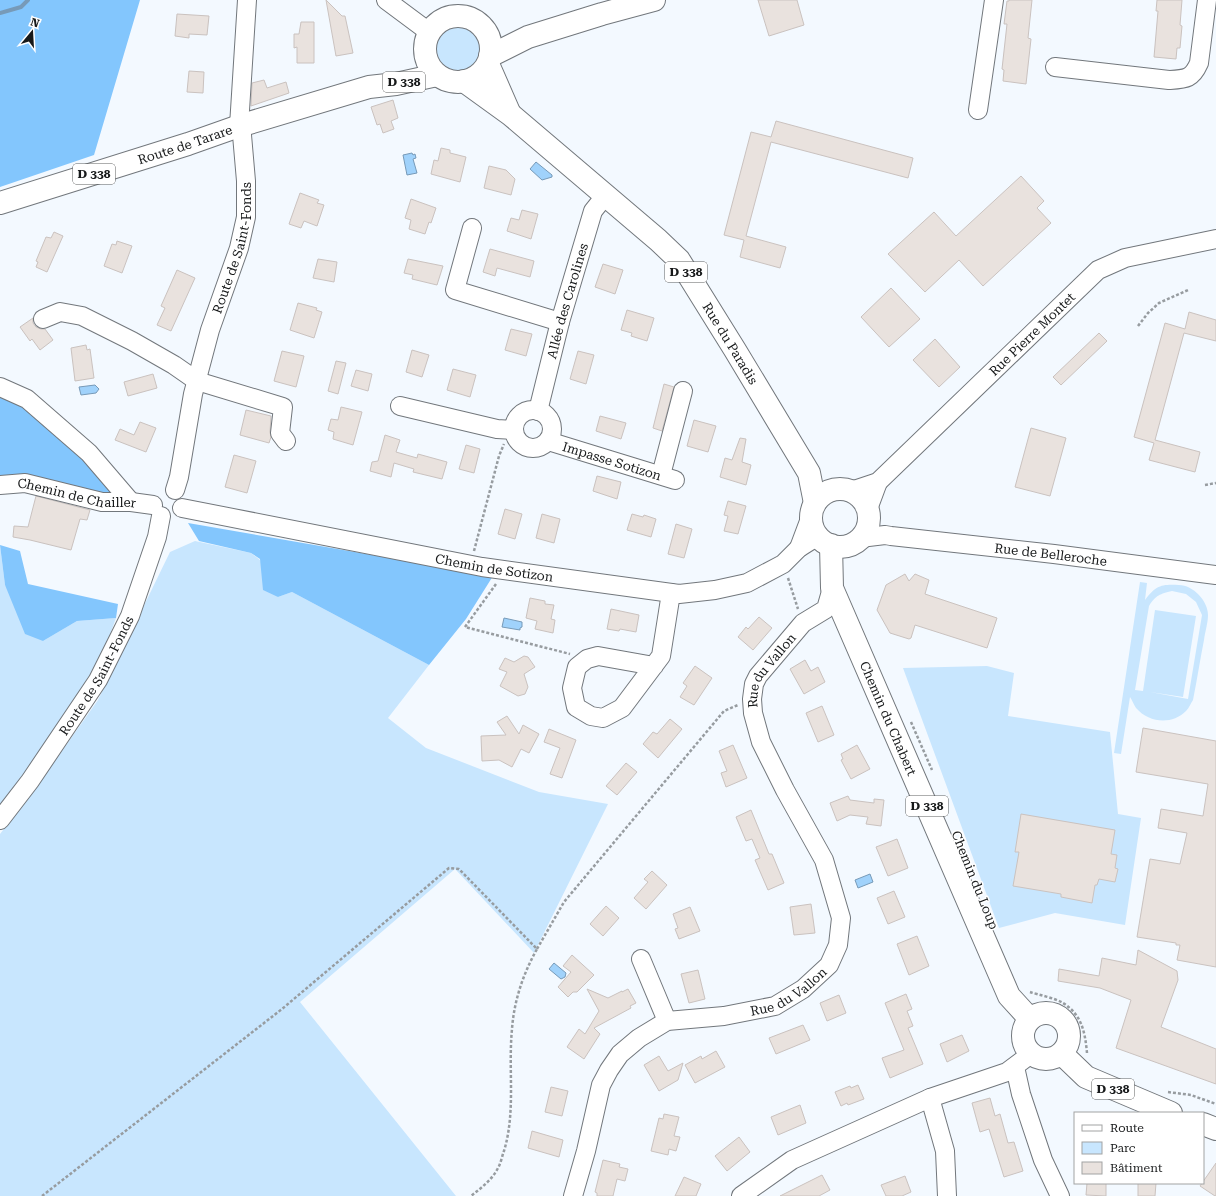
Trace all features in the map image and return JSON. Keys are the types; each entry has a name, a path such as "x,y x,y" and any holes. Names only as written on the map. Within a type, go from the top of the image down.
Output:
{"main road":[{"path":"489,52 528,37 602,14 654,0"},
{"path":"462,16 474,20 482,27 489,52 481,73 472,79 454,82 445,80 432,70 426,57 425,44 429,32 439,21 448,17 462,16"},
{"name":"Rue du Paradis","path":"489,52 511,115"},
{"name":"Route de Tarare","path":"0,203 188,144 239,126 370,86 426,57"},
{"name":"Route de Tarare","path":"370,86 396,84 437,75"},
{"name":"Rue du Paradis","path":"464,81 511,115 679,260 736,350 809,473 813,509 811,523 849,532 861,498 809,473"},
{"path":"813,509 825,492 842,490"},
{"name":"Chemin du Chabert","path":"849,532 832,588 1009,996 1030,1019"},
{"path":"1048,1013 1061,1018 1066,1025 1069,1034 1069,1042 1062,1054 1053,1059 1045,1060 1038,1058 1023,1060 1025,1046 1023,1038 1024,1027 1030,1019 1036,1015 1048,1013"},
{"name":"D 338","path":"1062,1054 1086,1077 1169,1112"},
{"path":"1204,1124 1216,1129"}],"street":[{"name":"Route de Saint-Fonds","path":"175,490 197,381 210,330 239,248 246,217 246,181 242,135 239,126 247,0"},
{"path":"386,0 429,32"},
{"path":"978,110 994,0"},
{"path":"1055,67 1170,80 1186,79 1195,72 1199,63 1207,0"},
{"name":"Allée des Carolines","path":"538,410 560,322 592,210 605,196"},
{"path":"472,228 455,290 560,322"},
{"name":"Rue Pierre Montet","path":"849,532 878,482 1098,270 1125,258 1216,239"},
{"path":"43,320 60,312 82,316 132,341 174,365 197,381 283,407 280,433 286,441"},
{"path":"0,387 26,399 89,453 131,502"},
{"name":"Impasse Sotizon","path":"548,441 668,477 683,391"},
{"path":"400,406 514,433"},
{"path":"532,410 538,410 544,413 551,423 552,429 548,441 544,445 533,448 522,445 514,433 515,424 521,414 532,410"},
{"name":"Rue Pierre Montet","path":"842,490 878,482"},
{"name":"Chemin de Chailler","path":"0,485 25,483 102,502 131,502 157,511"},
{"path":"162,490 175,490 180,495 182,508 173,517 167,518 157,511 154,499 157,493 162,490"},
{"name":"Chemin de Sotizon","path":"182,508 471,565 679,594 715,590 747,583 783,564 799,548 813,509"},
{"name":"Route de Saint-Fonds","path":"0,820 30,781 98,680 130,616 157,537 157,511"},
{"name":"Chemin de Sotizon","path":"799,548 849,532"},
{"name":"Rue de Belleroche","path":"849,532 1054,554 1216,575"},
{"name":"Rue du Vallon","path":"573,1196 586,1152 601,1085 620,1054 639,1038 667,1021 724,1016 775,1006 803,989 829,965 838,945 841,918 824,860 784,790 761,742 753,713 752,699 754,684 758,676 803,623 826,609 832,588"},
{"path":"654,666 598,656 587,659 577,667 572,688 576,707 591,716 603,718 622,708 654,666 661,656 670,593"},
{"path":"641,959 667,1021"},
{"path":"741,1196 792,1160 930,1098 1007,1072 1023,1060"},
{"path":"1023,1060 1021,1094 1043,1160 1060,1196"},
{"path":"930,1098 945,1151 947,1196"}],"path":[{"path":"1138,326 1148,313 1159,303 1188,290"},
{"path":"471,565 499,456 505,441 514,433"},
{"path":"1205,485 1216,483"},
{"path":"783,564 803,623"},
{"path":"505,570 465,627 587,659"},
{"path":"471,1196 488,1182 499,1167 508,1138 511,1100 512,1030 518,991 527,966 564,902 724,711 752,699"},
{"path":"910,721 914,727 933,774"},
{"path":"42,1196 282,1009 449,868 459,869 537,949"},
{"path":"1026,991 1063,1003 1078,1016 1085,1034 1087,1054"},
{"path":"1165,1091 1191,1095 1216,1104"}],"green space":[{"path":"463,26 475,32 480,40 480,58 475,66 467,71 453,72 441,66 436,58 435,44 441,32 449,27"},
{"path":"195,541 251,553 260,560 278,597 292,592 429,665 388,718 426,748 539,792 608,804 534,953 455,869 300,1002 456,1196 0,1196 0,834 33,792 98,700 170,552"},
{"path":"0,545 5,585 43,641 77,621 116,618 103,654 43,749 0,805"},
{"path":"1140,582 1147,583 1145,600 1159,587 1179,585 1189,588 1203,599 1208,615 1193,700 1187,710 1180,716 1174,719 1161,720 1147,717 1141,713 1136,708 1130,697 1121,754 1114,753","holes":["1172,591 1186,594 1196,602 1202,615 1188,699 1150,692 1183,697 1196,616 1155,610 1143,691 1135,690 1149,606 1156,597 1164,593"]},
{"path":"987,666 1014,673 1008,716 1110,732 1118,814 1141,818 1125,925 1055,913 999,928 903,668"}],"shaded area":[{"path":"0,0 140,0 94,155 0,187"},
{"path":"412,153 413,155 415,154 416,158 413,159 417,173 407,175 403,155"},
{"path":"536,162 552,175 552,177 542,180 530,169"},
{"path":"95,385 99,389 96,393 81,395 79,387"},
{"path":"0,397 23,406 47,424 106,482 111,493 107,496 0,479"},
{"path":"188,523 493,576 466,619 429,665 292,592 278,597 263,590 260,559 251,553 199,541"},
{"path":"0,545 20,551 28,584 118,604 116,618 77,621 43,641 25,634 5,585"},
{"path":"504,618 522,622 522,627 520,630 502,627"},
{"path":"870,874 873,882 858,888 855,880"},
{"path":"554,963 566,973 565,977 561,979 549,969"}],"building":[{"path":"326,0 342,16 345,16 353,53 336,56"},
{"path":"758,0 797,0 804,25 769,36"},
{"path":"1032,0 1028,38 1031,39 1026,84 1003,81 1004,70 1002,69 1007,24 1004,24 1007,1"},
{"path":"1157,0 1182,0 1180,48 1177,48 1176,59 1154,57 1158,11 1156,11"},
{"path":"177,14 209,16 207,35 189,34 189,38 175,36"},
{"path":"301,22 314,22 314,63 297,63 297,47 294,48 294,34 299,34"},
{"path":"189,71 204,72 203,93 187,92"},
{"path":"264,80 267,88 286,82 289,93 251,106 252,83"},
{"path":"393,100 398,118 391,121 394,129 383,133 380,124 377,125 371,107"},
{"path":"776,121 913,158 908,178 771,142 746,236 786,247 780,268 740,257 744,240 724,235 751,132 771,137"},
{"path":"441,148 450,150 450,153 466,157 460,182 431,174 434,160 438,161"},
{"path":"489,166 506,170 515,179 511,195 484,188"},
{"path":"1021,176 1044,201 1037,208 1051,223 983,286 959,260 925,292 888,254 934,212 956,236"},
{"path":"300,193 319,200 317,203 324,205 317,226 304,221 301,228 289,224"},
{"path":"411,199 436,208 431,223 429,222 425,234 409,229 411,220 405,218"},
{"path":"522,210 538,214 531,239 507,231 511,218 519,220"},
{"path":"54,232 63,236 47,272 36,267 38,262 36,261 46,237 51,238"},
{"path":"117,241 132,246 122,273 104,266 112,244 116,245"},
{"path":"490,249 534,261 530,277 497,268 495,276 483,272"},
{"path":"318,259 337,262 334,282 313,278"},
{"path":"408,259 443,266 437,285 412,279 413,275 404,273"},
{"path":"603,264 623,270 615,294 595,287"},
{"path":"177,270 195,278 171,331 157,325 165,308 161,306"},
{"path":"891,288 920,319 889,347 861,317"},
{"path":"298,303 317,308 316,310 322,312 314,338 290,330"},
{"path":"627,310 654,318 647,341 631,336 632,333 621,330"},
{"path":"1189,312 1216,320 1216,341 1184,333 1155,440 1200,452 1195,472 1149,460 1154,443 1134,437 1165,323 1185,329"},
{"path":"33,318 33,323 36,327 45,329 53,340 40,350 32,339 30,341 20,327"},
{"path":"511,329 532,334 526,356 505,350"},
{"path":"1099,333 1107,341 1061,385 1053,377"},
{"path":"935,339 960,367 939,387 913,360"},
{"path":"86,345 87,350 90,349 94,378 75,381 71,348"},
{"path":"412,350 429,355 422,377 406,372"},
{"path":"282,351 304,356 296,387 274,381"},
{"path":"578,351 594,355 586,384 570,379"},
{"path":"336,361 346,363 338,394 328,391"},
{"path":"453,369 476,375 470,397 447,390"},
{"path":"356,370 372,374 368,391 351,386"},
{"path":"153,374 157,388 128,396 124,382"},
{"path":"664,384 674,387 662,431 653,428"},
{"path":"341,407 362,412 353,445 333,439 334,432 328,430 331,419 338,420"},
{"path":"246,410 271,416 271,437 269,443 240,435"},
{"path":"600,416 626,423 621,439 596,431"},
{"path":"694,420 716,426 708,452 687,446"},
{"path":"140,422 156,428 146,452 115,440 120,429 134,435"},
{"path":"1031,428 1066,438 1050,496 1015,487"},
{"path":"385,435 400,440 396,452 417,458 418,454 447,462 442,479 413,472 414,469 394,463 391,477 370,471 372,462 378,461"},
{"path":"740,438 746,439 742,462 751,465 746,485 720,477 725,458 732,460"},
{"path":"466,445 480,449 474,473 459,469"},
{"path":"234,455 256,461 247,493 225,487"},
{"path":"597,476 621,482 617,499 593,491"},
{"path":"36,496 90,510 87,520 80,519 71,550 13,537 14,526 28,527"},
{"path":"728,501 746,506 738,534 724,531 728,516 724,515"},
{"path":"505,509 522,514 515,539 498,534"},
{"path":"542,514 560,519 554,543 536,538"},
{"path":"632,514 643,517 644,515 656,519 651,537 627,530"},
{"path":"676,524 692,529 684,558 668,554"},
{"path":"905,574 909,581 915,574 929,580 925,594 997,618 987,648 915,625 911,638 909,639 890,633 877,610 886,585"},
{"path":"530,598 545,601 545,604 554,605 551,619 555,620 553,633 535,629 537,621 526,618"},
{"path":"611,609 639,615 636,632 620,629 619,631 607,629"},
{"path":"759,617 772,628 753,650 738,637 746,627 748,629"},
{"path":"524,656 528,657 535,667 524,674 528,687 525,694 518,696 500,686 507,672 499,669 505,658 514,662"},
{"path":"805,660 811,671 818,667 825,682 804,694 790,669"},
{"path":"695,666 712,678 694,705 680,697 687,686 683,683"},
{"path":"822,706 834,735 818,742 806,713"},
{"path":"507,716 519,734 523,725 539,734 529,753 521,749 512,767 499,760 482,761 481,736 506,735 497,722"},
{"path":"670,719 682,729 658,758 643,744 653,732 657,734"},
{"path":"1143,728 1216,741 1216,967 1177,960 1180,945 1176,945 1176,943 1137,937 1150,859 1180,864 1187,833 1158,828 1161,809 1203,816 1208,784 1136,772"},
{"path":"549,729 576,740 562,778 550,774 560,748 544,742"},
{"path":"733,745 747,778 726,787 721,773 727,771 719,751"},
{"path":"857,745 870,769 851,779 841,760 843,759 841,754"},
{"path":"626,763 637,772 617,795 606,786"},
{"path":"848,796 850,800 874,803 874,799 884,800 881,826 866,824 868,817 850,815 837,821 830,803"},
{"path":"751,810 769,854 772,854 784,883 768,890 755,860 760,858 752,839 746,841 736,817"},
{"path":"1021,814 1115,830 1111,854 1117,855 1115,868 1118,869 1115,882 1099,879 1097,885 1095,885 1092,903 1061,897 1061,894 1013,886 1019,852 1015,852"},
{"path":"897,839 908,868 888,876 876,847"},
{"path":"652,871 667,885 646,909 634,898 648,882 644,879"},
{"path":"894,891 905,917 888,924 877,898"},
{"path":"811,904 815,933 794,935 790,907"},
{"path":"606,906 619,918 603,936 590,924"},
{"path":"690,907 700,931 679,939 675,929 678,928 673,914"},
{"path":"917,936 929,966 909,975 897,944"},
{"path":"1138,950 1177,971 1178,980 1161,1027 1216,1049 1216,1084 1116,1048 1131,1000 1100,988 1058,981 1059,969 1099,976 1102,958 1136,965"},
{"path":"572,955 594,975 577,992 573,992 568,997 558,987 571,972 563,966"},
{"path":"698,970 705,999 689,1003 681,974"},
{"path":"587,989 608,998 628,989 636,1003 630,1006 631,1008 594,1028 600,1034 584,1059 567,1047 579,1029 585,1034 599,1011"},
{"path":"906,994 912,1009 907,1011 913,1026 908,1028 923,1064 890,1078 882,1058 904,1050 885,1003"},
{"path":"839,995 846,1013 827,1021 820,1003"},
{"path":"803,1025 810,1040 776,1054 769,1038"},
{"path":"962,1035 969,1051 947,1062 940,1044"},
{"path":"716,1051 725,1067 695,1083 685,1065 701,1056 702,1059"},
{"path":"659,1056 668,1071 683,1063 678,1080 659,1091 644,1065"},
{"path":"858,1085 864,1099 841,1106 835,1092 850,1086 851,1088"},
{"path":"551,1087 568,1091 562,1116 545,1112"},
{"path":"990,1098 995,1116 1000,1114 1008,1143 1014,1142 1023,1171 1004,1177 989,1129 980,1132 972,1103"},
{"path":"800,1105 806,1123 778,1135 771,1117"},
{"path":"664,1114 679,1117 674,1136 680,1137 676,1151 669,1149 668,1155 651,1151 659,1118 663,1119"},
{"path":"532,1131 563,1140 559,1157 528,1148"},
{"path":"739,1137 750,1152 727,1171 715,1156"},
{"path":"603,1160 620,1164 619,1167 628,1169 625,1181 617,1179 613,1196 597,1196 597,1193 595,1192"},
{"path":"1216,1163 1216,1196 1200,1186 1204,1184 1204,1180"},
{"path":"822,1175 830,1190 819,1196 780,1196"},
{"path":"905,1176 911,1192 902,1196 886,1196 881,1185"},
{"path":"684,1177 701,1184 696,1196 675,1196"},
{"path":"1087,1184 1106,1184 1106,1196 1086,1195"},
{"path":"1138,1184 1156,1184 1155,1196 1138,1196"}],"waterway":[{"path":"0,13 21,7 28,0"}]}
